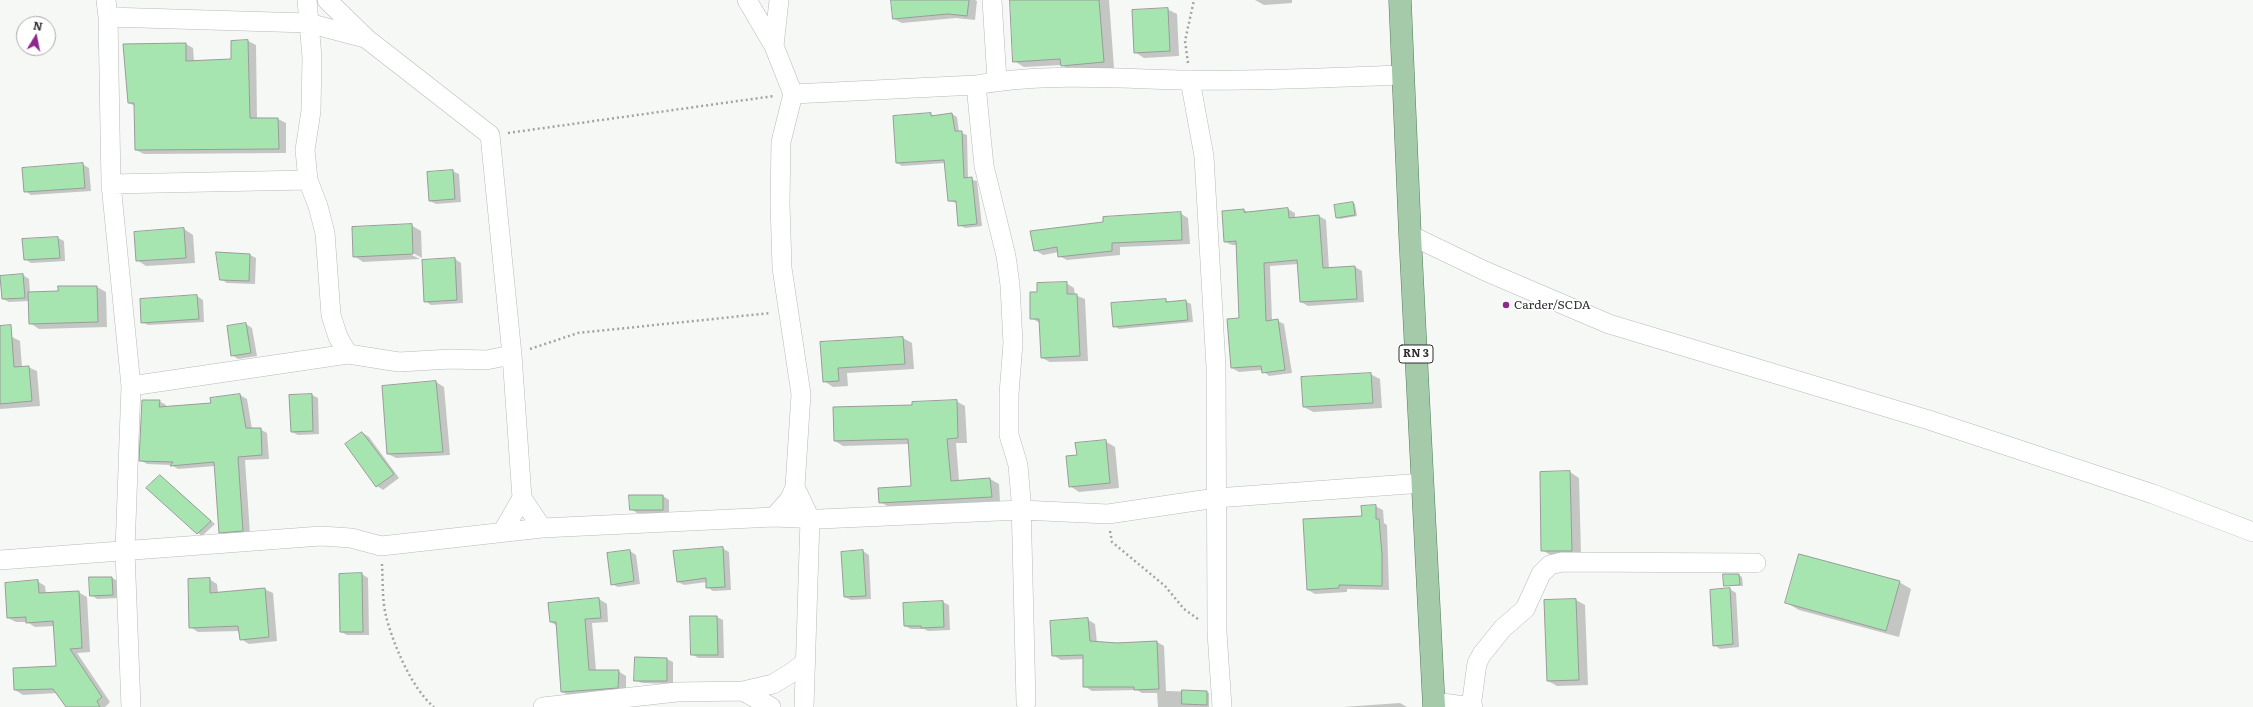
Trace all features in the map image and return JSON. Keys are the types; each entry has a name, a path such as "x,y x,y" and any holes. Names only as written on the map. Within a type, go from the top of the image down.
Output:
{"main road":[{"name":"RN 3","path":"1400,0 1410,235 1434,705"}],"street":[{"path":"307,0 312,57 311,111 305,150 308,180 326,233 331,315 338,337 348,354"},
{"path":"327,0 367,39 490,135 512,354 512,381 522,498 542,528"},
{"path":"747,0 774,46 793,94 781,150 780,203 782,268 801,394 795,487 790,499 774,517"},
{"path":"774,46 780,0"},
{"path":"992,0 997,81"},
{"path":"131,707 125,551 130,386 111,184 107,9 308,23 367,39"},
{"path":"793,94 976,85 997,81 1074,78 1190,80 1404,75"},
{"path":"1190,80 1204,156 1216,367 1217,632 1222,707"},
{"path":"976,85 984,166 1006,256 1010,285 1013,343 1009,394 1009,435 1018,465 1021,510 1026,702"},
{"path":"111,184 308,180"},
{"path":"1410,235 1486,271 1609,324 1929,420 2153,494 2253,532"},
{"path":"130,386 348,354 399,362 451,359 486,360 512,354"},
{"path":"486,360 512,381"},
{"path":"0,560 321,536 351,538 381,546 503,531 542,528 774,517 810,519 1021,510 1108,514 1216,498 1423,483"},
{"path":"795,487 810,519 804,707"},
{"path":"503,531 522,498"},
{"path":"1434,705 1472,707 1477,663 1503,628 1525,609 1541,574 1550,565 1562,562 1756,562"},
{"path":"543,707 678,700 743,691 772,684 806,662"},
{"path":"743,691 771,707"}],"path":[{"path":"1190,80 1185,41 1194,0"},
{"path":"490,135 793,94"},
{"path":"512,354 578,333 788,311"},
{"path":"1108,514 1112,542 1165,586 1184,609 1217,632"},
{"path":"381,546 386,615 396,646 410,675 434,707"}],"building":[{"path":"891,0 969,0 967,16 948,14 893,19"},
{"path":"1010,0 1099,0 1104,62 1061,66 1060,59 1013,62"},
{"path":"1168,8 1170,51 1134,53 1132,10"},
{"path":"248,40 250,118 278,118 279,149 135,150 134,103 128,103 123,44 186,43 186,61 231,59 231,41"},
{"path":"931,113 931,116 952,113 955,131 962,131 964,178 972,177 977,224 958,226 956,201 948,201 944,160 896,163 893,116"},
{"path":"83,163 85,188 24,192 22,168"},
{"path":"453,170 455,199 429,201 427,172"},
{"path":"1353,202 1355,215 1336,218 1334,205"},
{"path":"1288,208 1289,218 1319,215 1323,268 1355,266 1357,299 1300,302 1297,260 1264,263 1266,321 1278,319 1285,370 1262,373 1261,366 1231,368 1227,319 1239,318 1236,241 1224,242 1222,211 1244,209 1244,212"},
{"path":"1181,212 1182,240 1112,243 1112,251 1058,257 1057,247 1034,251 1030,231 1103,222 1103,217"},
{"path":"412,224 413,254 353,257 352,227"},
{"path":"184,228 186,258 136,261 134,232"},
{"path":"58,237 60,258 24,260 22,239"},
{"path":"216,252 250,254 249,281 220,280"},
{"path":"455,258 457,300 424,302 422,260"},
{"path":"23,274 25,298 2,299 0,276"},
{"path":"1067,282 1067,294 1077,294 1080,356 1041,358 1039,319 1030,319 1030,292 1037,292 1037,283"},
{"path":"58,286 97,286 98,322 29,324 28,292 58,291"},
{"path":"197,295 199,319 141,323 140,299"},
{"path":"1166,299 1166,302 1186,300 1188,320 1113,327 1111,303"},
{"path":"246,323 251,353 231,356 227,326"},
{"path":"11,325 14,367 29,366 32,401 0,404 0,326"},
{"path":"903,337 905,364 838,368 839,381 823,382 820,342"},
{"path":"1371,373 1373,403 1303,407 1301,377"},
{"path":"436,381 443,452 387,454 382,386"},
{"path":"240,394 246,428 261,428 262,455 238,457 243,531 219,533 214,462 170,466 173,462 139,461 142,400 160,400 159,407 211,403 210,398"},
{"path":"312,394 313,431 291,432 289,395"},
{"path":"957,400 958,438 947,439 951,481 990,478 992,497 879,503 878,488 911,486 908,439 834,441 833,407 912,405 912,402"},
{"path":"362,432 394,474 376,487 345,444"},
{"path":"1106,440 1110,483 1069,487 1066,456 1077,455 1075,443"},
{"path":"1570,471 1572,551 1541,551 1540,472"},
{"path":"160,475 211,521 197,534 146,488"},
{"path":"629,495 663,495 663,510 630,510"},
{"path":"1376,505 1376,519 1379,519 1382,554 1382,586 1339,585 1339,588 1307,590 1303,519 1362,516 1361,506"},
{"path":"723,547 725,587 706,588 706,578 677,582 673,551"},
{"path":"630,550 634,581 611,585 607,553"},
{"path":"863,550 866,596 844,597 841,552"},
{"path":"1799,554 1900,581 1886,631 1785,603"},
{"path":"362,573 363,632 340,632 339,574"},
{"path":"1723,574 1739,574 1740,585 1724,586"},
{"path":"89,577 112,577 113,595 90,596"},
{"path":"210,578 210,593 265,588 269,637 240,640 238,626 189,628 188,579"},
{"path":"38,580 39,593 79,591 82,648 70,649 102,697 97,701 100,707 66,707 53,689 14,690 13,668 56,666 53,621 26,623 26,617 7,618 5,583"},
{"path":"1730,588 1733,644 1713,646 1710,590"},
{"path":"599,598 601,618 585,619 589,670 619,670 618,688 561,692 556,622 550,622 548,603"},
{"path":"1576,599 1579,680 1547,681 1544,600"},
{"path":"943,601 944,627 921,628 921,626 904,626 903,603"},
{"path":"690,616 717,616 718,655 691,655"},
{"path":"1088,618 1090,641 1117,643 1157,641 1159,689 1134,690 1134,687 1083,687 1083,655 1052,656 1050,621"},
{"path":"635,657 667,658 667,681 634,681"},
{"path":"1182,690 1207,691 1207,705 1182,704"}],"place":[{"name":"Carder/SCDA","path":"1506,305"}]}
